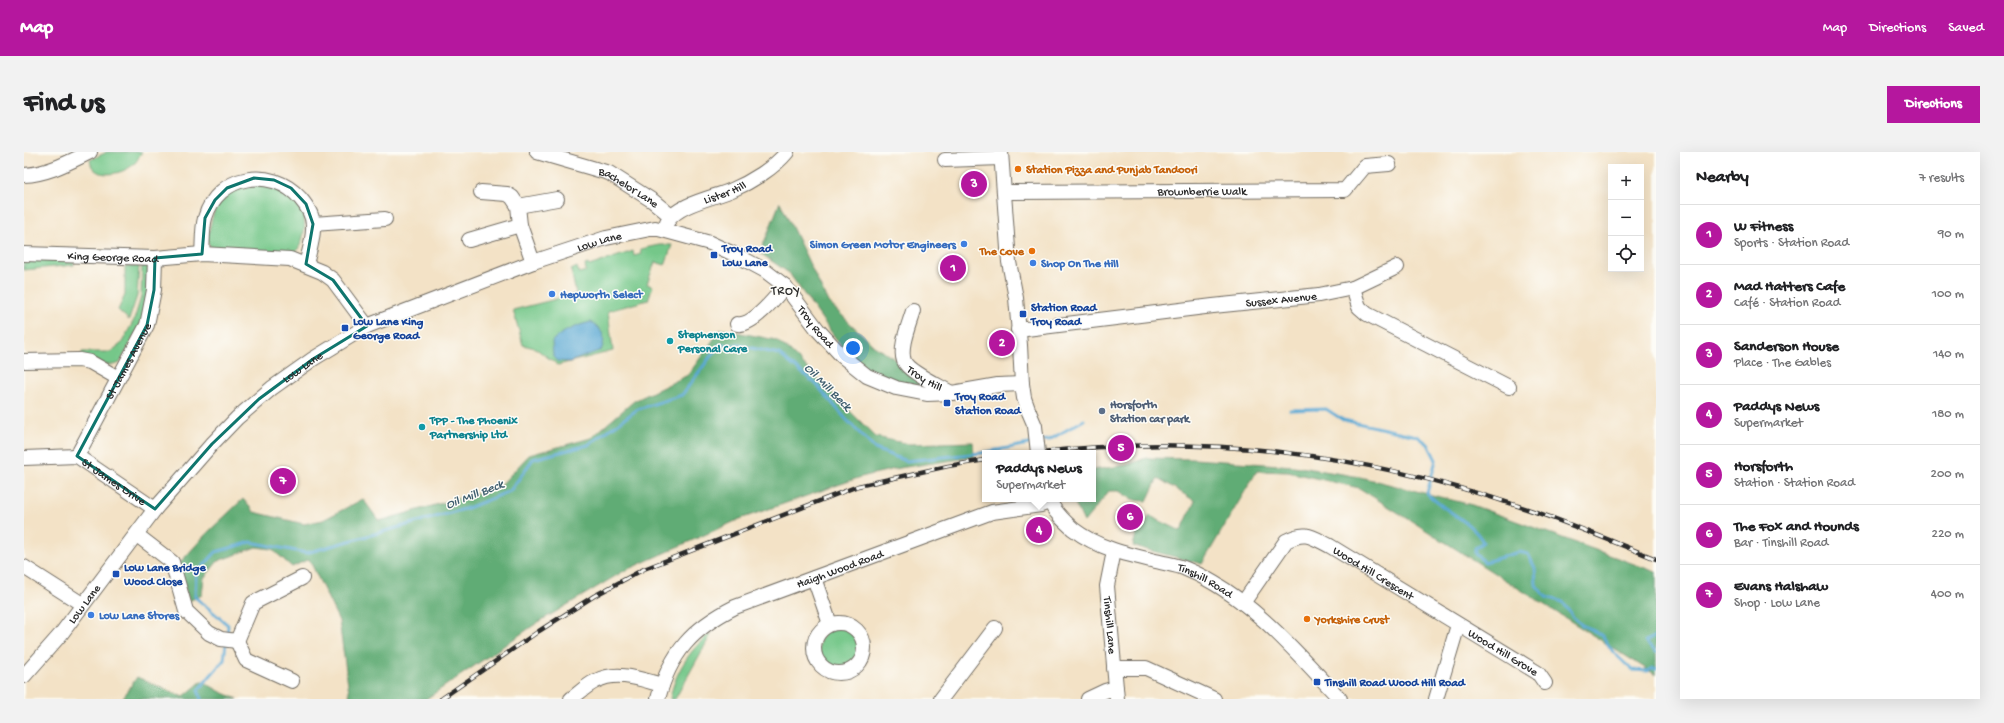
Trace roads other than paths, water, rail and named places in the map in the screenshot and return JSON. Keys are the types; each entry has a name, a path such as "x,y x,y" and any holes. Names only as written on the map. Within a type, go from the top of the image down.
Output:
{"street":[{"path":"24,175 48,171 90,152"},
{"name":"Bachelor Lane","path":"537,152 581,158 609,173 653,201 671,216"},
{"name":"Lister Hill","path":"662,230 671,216 682,208 733,190 759,175 782,158 787,152"},
{"path":"945,160 1001,155 1009,262 1016,298 1022,384 1024,398 1035,426 1038,450"},
{"name":"Brownberrie Walk","path":"1004,192 1345,190 1365,166 1389,164"},
{"path":"202,254 205,218 215,200 227,188 239,181 254,178 274,180 291,188 306,204 313,224 312,239 306,264"},
{"path":"481,192 507,194 518,206 520,225 533,262"},
{"path":"518,206 557,199"},
{"path":"313,224 385,219"},
{"path":"469,240 520,225"},
{"name":"Low Lane","path":"24,676 61,634 82,604 137,535 155,509 212,444 259,399 313,359 367,326 533,262 624,233 655,228 691,237"},
{"name":"Troy Road","path":"691,237 738,256 764,270 785,286 818,330 842,356 867,376 896,388 927,394 952,393 998,385 1022,384"},
{"name":"King George Road","path":"24,254 155,258 202,254 290,259 306,264 322,272 333,280 367,326"},
{"name":"St James Avenue","path":"77,456 147,325 154,290 155,258"},
{"name":"Sussex Avenue","path":"1018,330 1205,307 1319,295 1353,288 1396,267"},
{"path":"736,324 741,325 746,323 764,309 785,286"},
{"path":"1353,288 1359,306 1366,314 1509,387"},
{"name":"Troy Hill","path":"913,311 904,346 904,360 910,369 952,393"},
{"path":"24,361 79,360 90,362 118,378"},
{"name":"St James Drive","path":"24,458 77,456 155,509"},
{"name":"Haigh Wood Road","path":"658,699 662,685 672,662 680,649 704,625 735,607 992,512 1041,505 1046,502"},
{"name":"Tinshill Road","path":"1050,502 1064,522 1082,535 1114,551 1185,568 1215,583 1243,603 1292,647 1340,699"},
{"name":"Wood Hill Crescent","path":"1243,603 1286,541 1295,536 1306,534 1330,546 1458,625"},
{"path":"137,535 172,562 186,611 209,633 221,638 237,641"},
{"name":"Tinshill Lane","path":"1114,551 1107,586 1116,694"},
{"path":"24,567 82,604"},
{"path":"292,681 246,660 237,641 253,603 302,578"},
{"path":"814,578 830,624"},
{"path":"1436,699 1458,625"},
{"name":"Wood Hill Grove","path":"1458,625 1538,674 1545,683"},
{"path":"941,699 995,628"},
{"path":"1114,668 1146,668 1214,699"},
{"path":"571,699 595,681 610,676 636,678 662,685"},
{"path":"1088,699 1105,691 1116,694"}],"water":[{"path":"591,322 601,331 604,342 601,350 569,362 558,361 553,356 552,341 560,334 570,329"}],"waterway":[{"name":"Oil Mill Beck","path":"227,636 228,625 195,597 196,574 216,552 251,542 306,553 468,508 510,491 533,459 588,445 638,409 682,395 719,345 738,345 779,354 816,384 845,418 875,449 906,461 982,453"},
{"path":"1290,410 1326,409 1343,420 1417,436 1428,444 1436,460 1427,493 1465,522 1478,535 1483,542 1475,548 1475,554 1485,562 1519,552 1528,554 1535,568 1536,585 1546,597 1563,602 1572,616 1582,625 1602,635 1613,652 1632,670 1648,671 1653,668 1656,669"},
{"name":"Oil Mill Beck","path":"1041,441 1049,440 1084,420"},
{"name":"Oil Mill Beck","path":"997,450 1034,443"},
{"path":"1656,636 1645,641 1656,652"},
{"name":"Oil Mill Beck","path":"201,699 198,690 224,660 226,643"}],"railway":[{"path":"1064,450 1095,447 1157,445 1219,447 1280,452 1340,460 1460,488 1521,507 1656,559"},
{"path":"441,699 539,631 594,596 644,569 858,486 948,466 982,460"}],"place":[{"name":"Station Pizza and Punjab Tandoori","path":"1018,169"},
{"name":"Sanderson House","path":"974,184"},
{"name":"Simon Green Motor Engineers","path":"964,244"},
{"name":"The Cove","path":"1032,251"},
{"name":"Troy Road Low Lane","path":"714,255"},
{"name":"Shop On The Hill","path":"1033,263"},
{"name":"W Fitness","path":"953,268"},
{"name":"Hepworth Select","path":"552,294"},
{"name":"Station Road Troy Road","path":"1023,314"},
{"name":"Low Lane King George Road","path":"345,328"},
{"name":"Stephenson Personal Care","path":"670,341"},
{"name":"Mad Hatters Cafe","path":"1002,343"},
{"name":"Troy Road Station Road","path":"947,403"},
{"name":"Horsforth Station car park","path":"1102,411"},
{"name":"TPP - The Phoenix Partnership Ltd","path":"422,427"},
{"name":"Horsforth","path":"1121,448"},
{"name":"Evans Halshaw","path":"283,481"},
{"name":"The Fox and Hounds","path":"1130,517"},
{"name":"Paddys News","path":"1039,530"},
{"name":"Low Lane Bridge Wood Close","path":"116,574"},
{"name":"Low Lane Stores","path":"91,615"},
{"name":"Yorkshire Crust","path":"1307,619"},
{"name":"Tinshill Road Wood Hill Road","path":"1317,682"}],"district":[{"name":"TROY","path":"786,289"}]}
